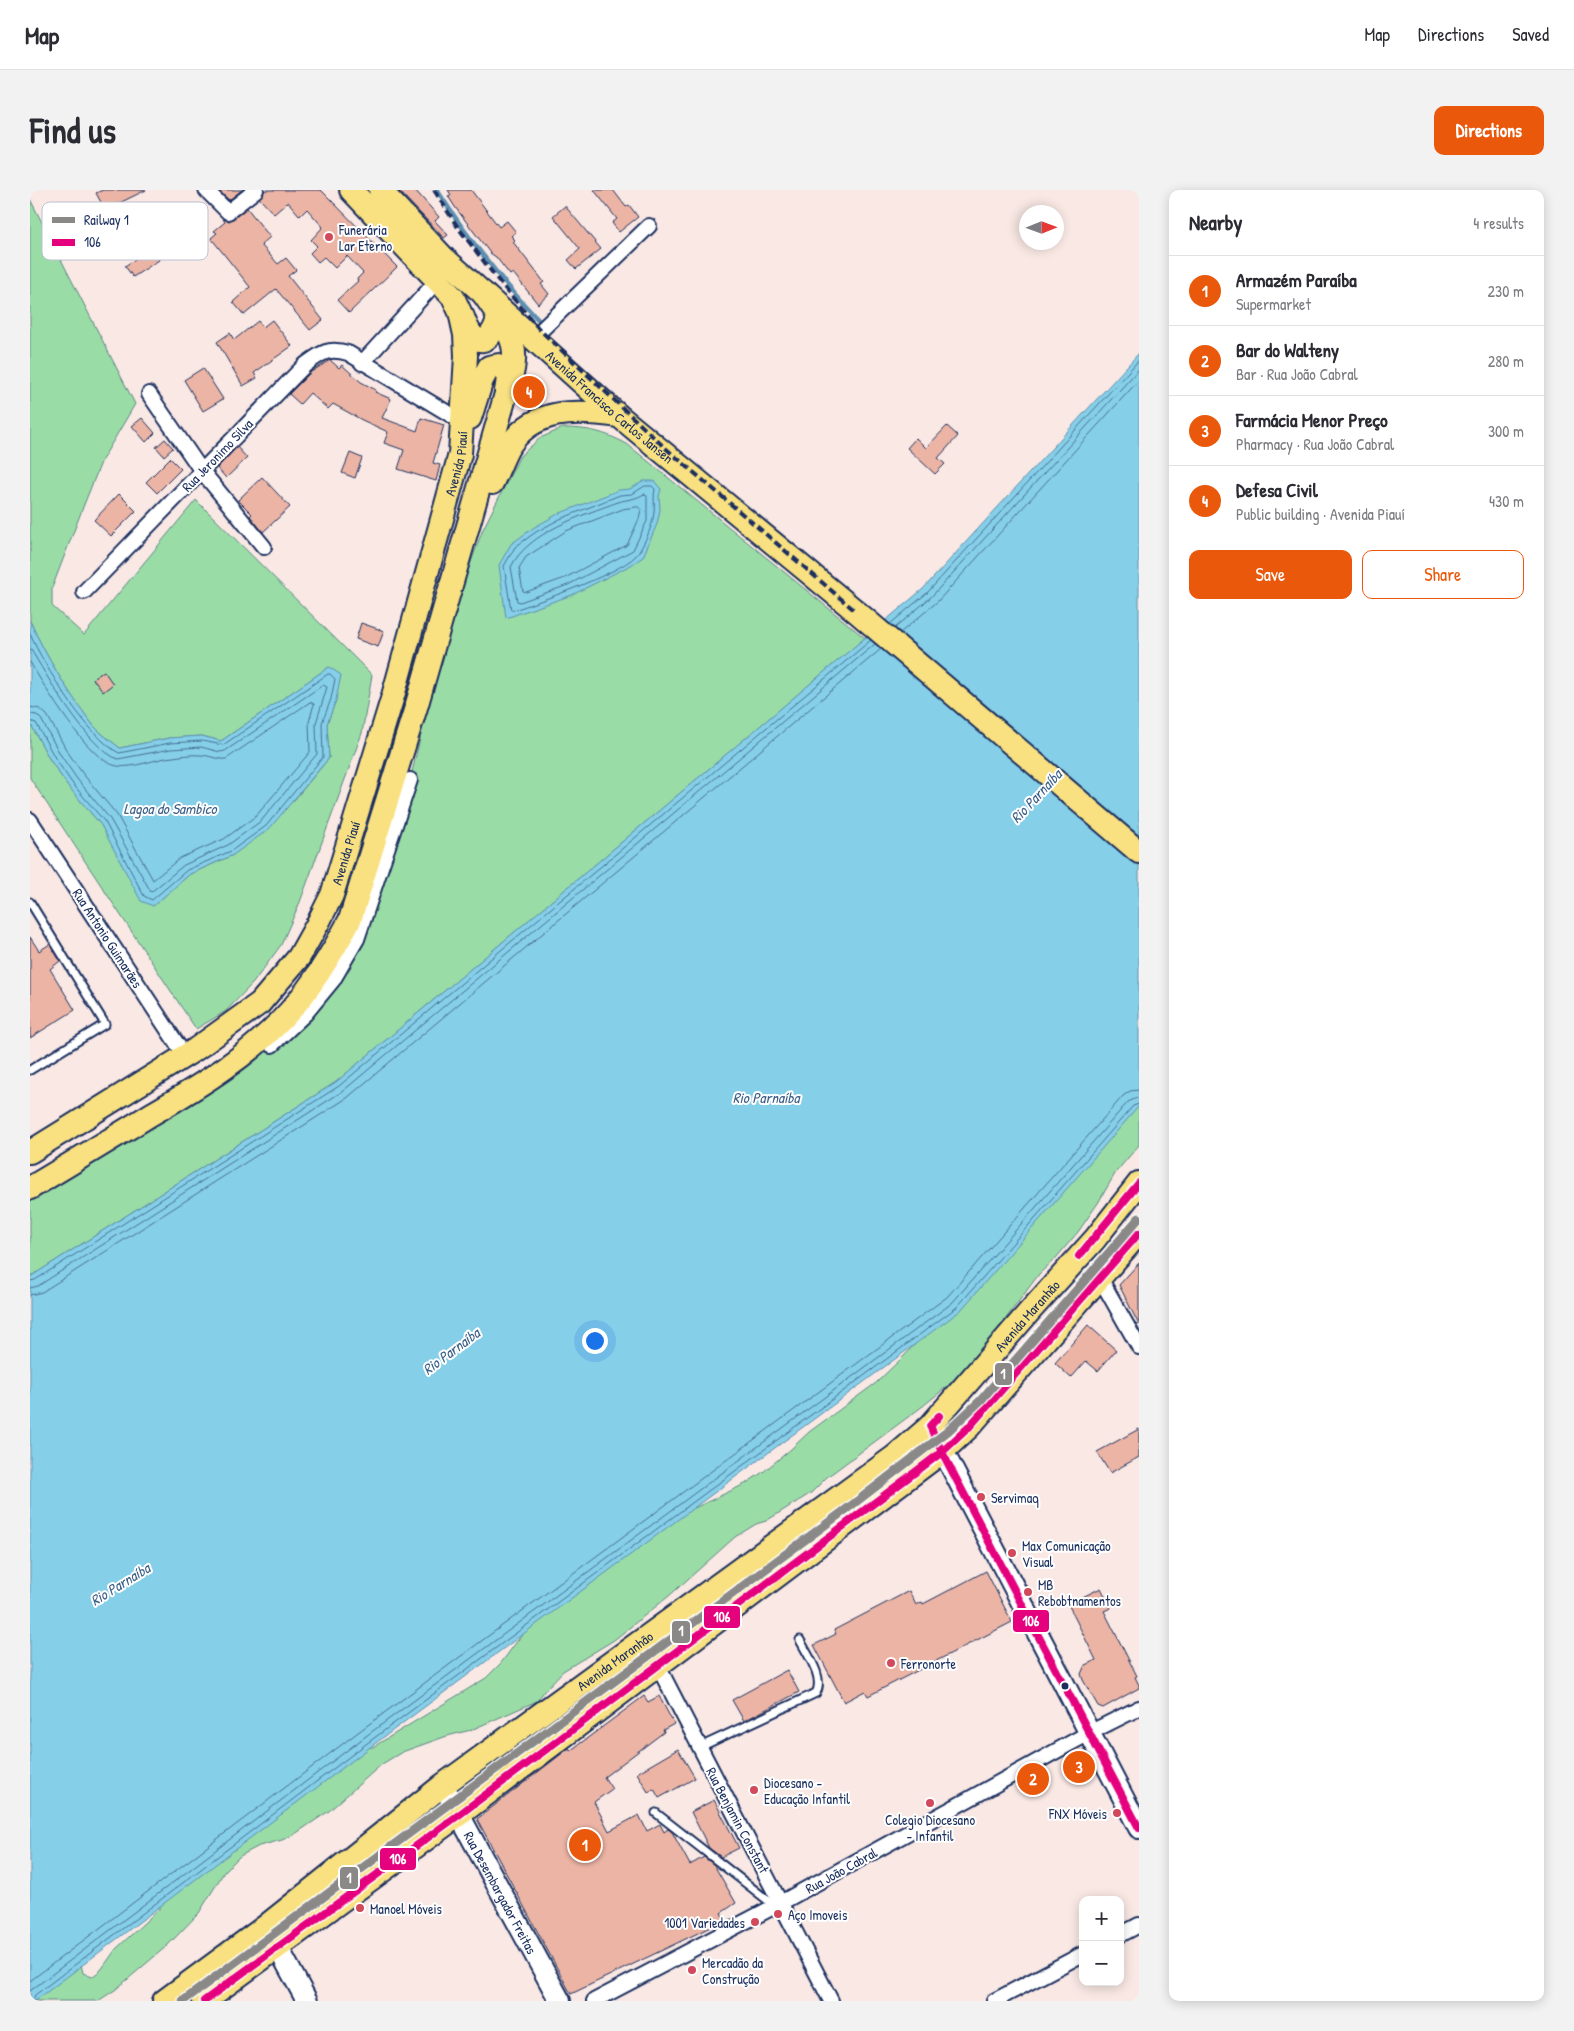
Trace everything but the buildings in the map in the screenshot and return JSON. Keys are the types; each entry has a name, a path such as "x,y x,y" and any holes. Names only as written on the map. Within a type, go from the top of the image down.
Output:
{"main road":[{"path":"351,190 453,297 470,334 476,338 488,338 494,333 498,325 498,315"},
{"name":"Avenida Francisco Carlos Jansen","path":"380,190 444,258 619,416 853,609 1139,852"},
{"name":"Avenida Piauí","path":"30,1188 196,1088 252,1048 290,1012 335,950 350,920 362,885 464,543 505,397 514,374 512,336 483,293"},
{"path":"460,312 465,335 466,356 461,421"},
{"path":"460,454 482,380 489,367 499,365 505,369 508,377 505,397"},
{"name":"Avenida Piauí","path":"464,543 509,447 528,427 544,416 562,413 591,412 619,416"},
{"name":"Avenida Piauí","path":"30,1152 185,1056 260,1003 299,957 332,895 393,696 460,454 461,421"},
{"name":"Avenida Maranhão","path":"164,2001 266,1926 443,1785 894,1457 930,1426 1095,1239 1139,1183"},
{"path":"204,2001 460,1814 942,1452 969,1427 1139,1233"},
{"path":"930,1426 1139,1828"},
{"name":"Rua Desembargador Freitas","path":"443,1785 560,2001"},
{"path":"266,1926 307,2001"}],"street":[{"path":"206,190 228,212 256,190"},
{"path":"532,338 649,226"},
{"path":"362,363 437,280"},
{"name":"Rua Jeronimo Silva","path":"84,592 305,364 324,351 338,350 348,353 461,421"},
{"path":"149,394 201,470 264,547"},
{"path":"30,1201 226,1080 270,1047 305,1014 333,980 357,938 410,780"},
{"name":"Rua Antonio Guimarães","path":"30,820 185,1056"},
{"path":"1100,1278 1139,1347"},
{"name":"Rua Benjamin Constant","path":"644,1639 778,1904 832,2001"},
{"name":"Rua João Cabral","path":"594,2001 778,1904 1089,1733 1139,1708"},
{"path":"1124,1933 1139,1925"},
{"path":"994,2001 1079,1956"}],"lane":[{"path":"30,902 105,1024 30,1070"},
{"path":"700,1748 816,1693 819,1688 819,1679 800,1640"},
{"path":"656,1813 778,1904"}],"green space":[{"path":"30,199 42,222 42,260 61,260 135,404 102,460 52,588 52,606 84,635 196,500 372,675 362,733 300,902 281,945 253,983 226,1011 196,1029 30,778 30,723 50,760 68,786 101,825 119,857 153,906 190,874 233,855 295,799 329,758 327,724 336,700 329,667 221,741 202,736 169,738 120,748 93,725 75,701 58,675 30,621"},
{"path":"563,428 596,432 611,436 627,444 865,638 336,1082 30,1277 30,1201 226,1079 305,1014 410,780 446,631 483,529 520,456 540,438"},
{"path":"1139,1104 1139,1145 1116,1172 1078,1232 1056,1258 1039,1274 987,1344 950,1384 923,1406 827,1477 811,1493 766,1521 756,1524 735,1537 669,1596 614,1640 563,1671 537,1701 471,1730 447,1736 402,1752 382,1764 329,1811 295,1834 282,1840 259,1846 240,1856 224,1872 199,1913 168,1945 115,1990 98,2001 30,2001 80,1960 83,1973 92,1977 101,1970 116,1949 159,1909 169,1890 341,1749 373,1747 486,1678 501,1663 524,1632 667,1521 745,1484 763,1472 809,1432 876,1383 904,1356"}],"water":[{"name":"Rio Parnaíba","path":"1139,353 1139,1106 960,1311 369,1748 35,2001 30,2001 30,1277 336,1082 923,589"},
{"path":"644,481 654,481 661,489 657,524 643,557 572,595 506,618 499,565 511,544 533,528 558,514 619,490 630,489"},
{"name":"Lagoa do Sambico","path":"30,621 58,675 75,701 93,725 120,748 169,738 202,736 221,741 329,667 341,675 336,700 327,724 329,758 269,829 233,855 190,874 153,906 141,901 101,825 68,786 50,760 30,723"}],"waterway":[{"path":"437,190 487,261 544,326"}],"railway":[{"path":"434,190 457,226 498,280 540,330 662,445 853,609"}],"rail line":[{"name":"1","path":"183,2001 852,1505 948,1431 981,1400 1139,1218"}],"transit line":[{"name":"106","path":"1079,1256 1139,1183"},
{"name":"106","path":"204,2001 460,1814 942,1452 969,1427 1139,1233"},
{"name":"106","path":"939,1416 930,1426 942,1452 1139,1828"}],"place":[{"name":"Funerária Lar Eterno","path":"329,237"},
{"name":"Defesa Civil","path":"529,392"},
{"name":"Servimaq","path":"981,1497"},
{"name":"Max Comunicação Visual","path":"1012,1553"},
{"name":"MB Rebobtnamentos","path":"1028,1592"},
{"name":"Ferronorte","path":"891,1663"},
{"name":"Farmácia Menor Preço","path":"1079,1767"},
{"name":"Bar do Walteny","path":"1033,1779"},
{"name":"Diocesano - Educação Infantil","path":"754,1790"},
{"name":"Colegio Diocesano - Infantil","path":"930,1803"},
{"name":"FNX Móveis","path":"1117,1813"},
{"name":"Armazém Paraíba","path":"585,1845"},
{"name":"Manoel Móveis","path":"360,1908"},
{"name":"Aço Imoveis","path":"778,1914"},
{"name":"1001 Variedades","path":"755,1922"},
{"name":"Mercadão da Construção","path":"692,1970"}]}
